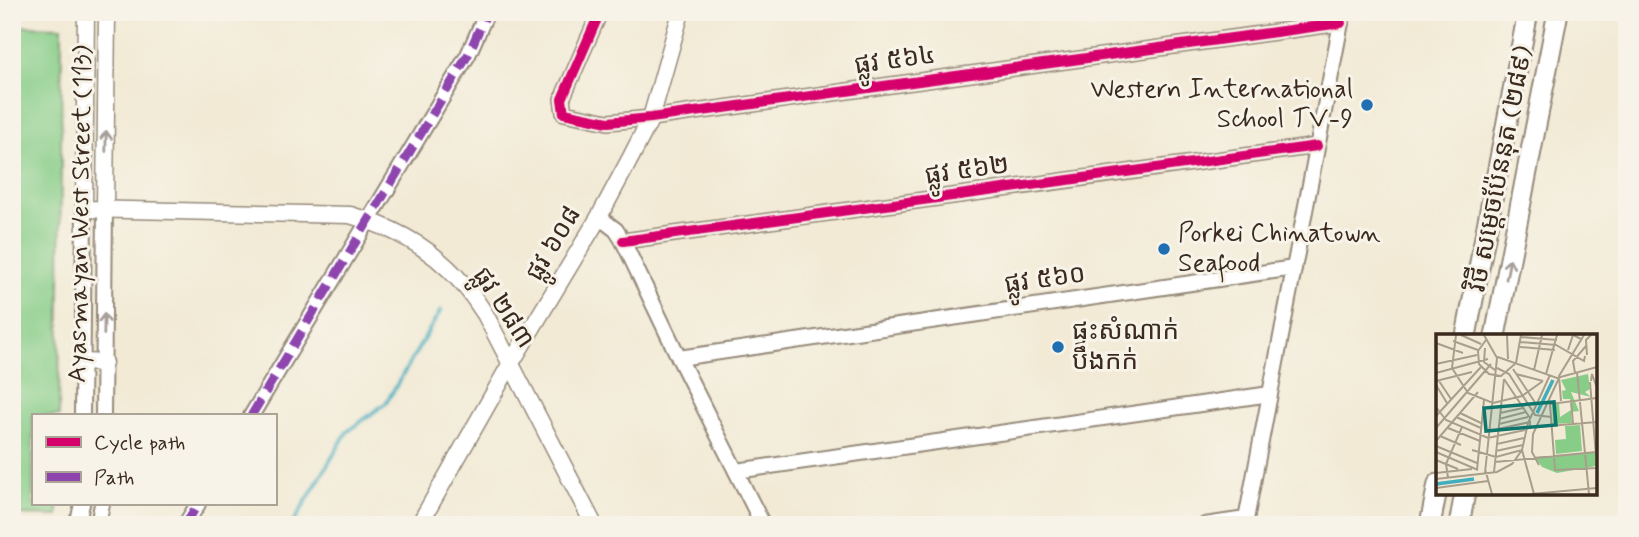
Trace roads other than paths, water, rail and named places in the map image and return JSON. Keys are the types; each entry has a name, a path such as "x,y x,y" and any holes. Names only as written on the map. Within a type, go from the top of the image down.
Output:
{"main road":[{"path":"1527,17 1556,20"},
{"name":"វិថី សម្តេចប៉ែននុត (២៨៩)","path":"1466,334 1527,17"},
{"name":"វិថី សម្តេចប៉ែននុត (២៨៩)","path":"1495,334 1556,20"},
{"path":"1430,525 1436,494"},
{"path":"1458,525 1465,495"}],"street":[{"name":"Ayasmayan West Street (113)","path":"82,414 86,12"},
{"name":"Ayasmayan West Street (113)","path":"103,414 107,12"},
{"path":"252,414 468,55 487,12"},
{"name":"ផ្លូវ ៥៦៤","path":"600,12 562,99 564,113 608,122 1342,18"},
{"name":"ផ្លូវ ៦០៨","path":"419,525 511,363 599,217 651,118 681,12"},
{"path":"1205,525 1245,522 1342,18"},
{"name":"ផ្លូវ ៥៦២","path":"623,241 1317,146"},
{"name":"ផ្លូវ ២៨៣","path":"84,209 350,215 394,230 428,251 462,283 485,314 594,525"},
{"path":"599,217 617,230 623,241 764,525"},
{"name":"ផ្លូវ ៥៦០","path":"679,358 1294,268"},
{"path":"83,362 104,363"},
{"path":"736,471 1270,394"},
{"path":"74,525 82,505"},
{"path":"98,525 102,505"},
{"path":"185,525 197,505"}],"waterway":[{"path":"292,525 347,432 386,403 441,310"}],"place":[{"name":"Western International School TV-9","path":"1367,105"},
{"name":"Porkei Chinatown Seafood","path":"1164,249"},
{"name":"ផ្ទះសំណាក់ បឹងកក់","path":"1058,347"}]}
